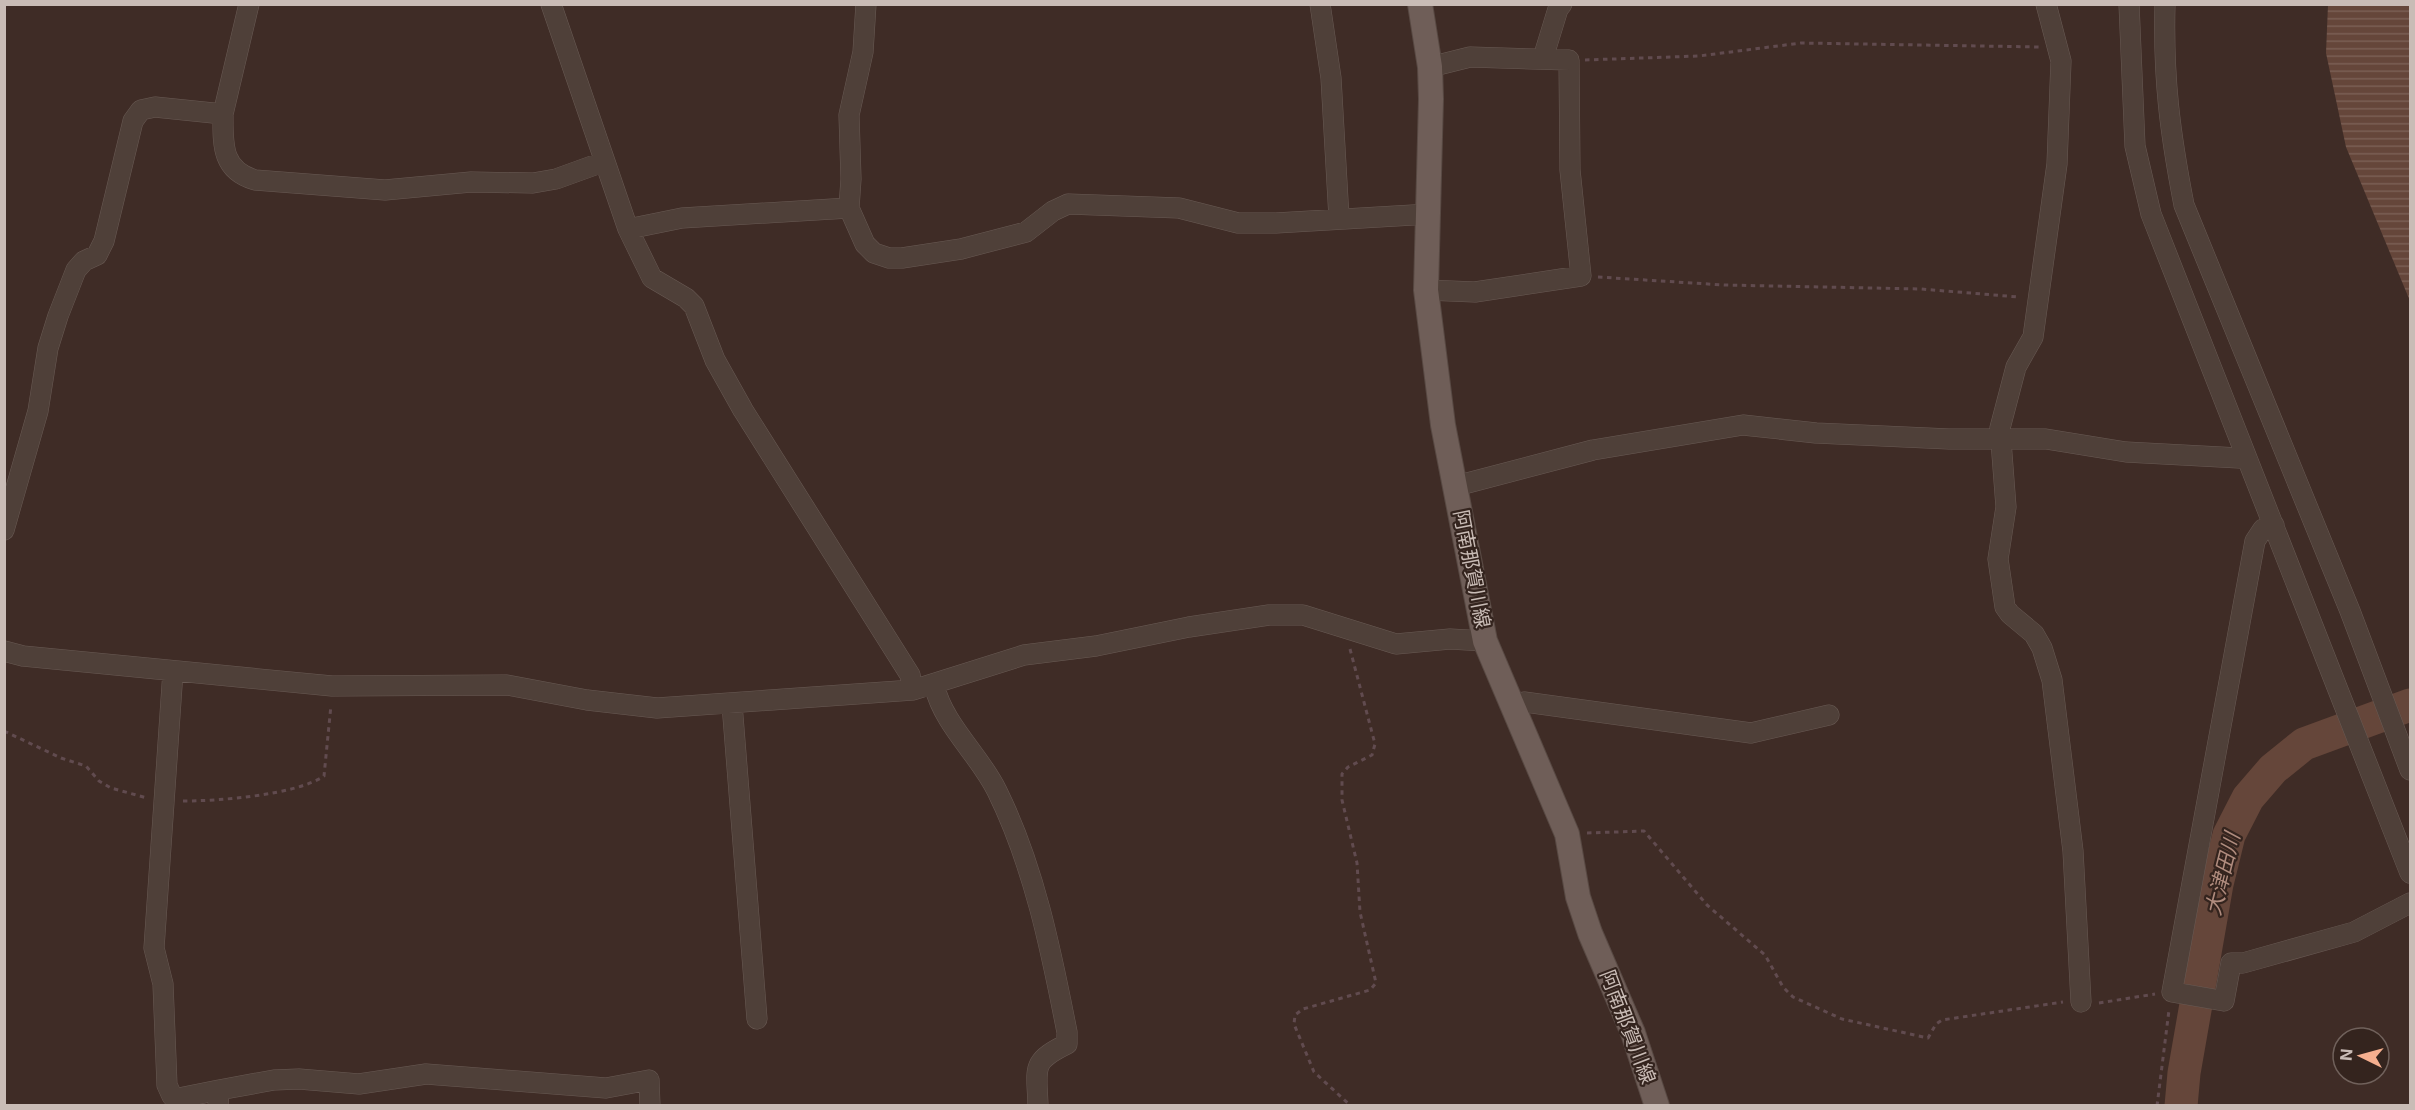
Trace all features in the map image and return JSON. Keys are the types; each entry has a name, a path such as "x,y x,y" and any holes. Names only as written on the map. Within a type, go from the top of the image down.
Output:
{"main road":[{"name":"阿南那賀川線","path":"1420,4 1430,67 1430,213 1426,290 1441,413 1485,641 1567,834 1578,897 1590,933 1633,1033 1657,1106"}],"street":[{"path":"249,4 223,114 223,144 229,162 239,176 255,180 385,190 471,183 534,183 556,179 603,162"},
{"path":"551,4 628,230 652,278 686,298 694,306 715,360 910,675 913,690"},
{"path":"866,4 863,52 849,115 851,179 849,208 865,244 874,254 889,258 961,249 1026,232 1053,211 1068,204 1179,208 1238,223 1276,224 1430,213"},
{"path":"1320,4 1331,78 1339,218"},
{"path":"1543,58 1558,9 1562,4"},
{"path":"2046,4 2061,61 2062,97 2057,164 2033,337 2016,367 2000,428 2006,507 1998,559 2005,586 2006,607 2010,614 2034,634 2042,648 2052,680 2073,851 2081,1002"},
{"path":"2129,4 2134,146 2151,214 2410,873"},
{"path":"2165,4 2163,64 2168,111 2184,205 2362,643 2410,770"},
{"path":"1426,290 1475,292 1581,276 1570,170 1569,60 1470,57 1430,67"},
{"path":"4,530 38,411 48,348 76,270 84,261 97,255 104,241 133,121 141,110 155,107 223,114"},
{"path":"628,230 682,218 849,208"},
{"path":"1456,486 1593,450 1726,426 1743,425 1816,433 2000,440 2046,439 2126,452 2239,458 2246,456"},
{"path":"2274,525 2264,529 2255,540 2176,993 2224,1000 2231,963 2243,963 2337,938 2410,903"},
{"path":"4,651 23,656 332,686 507,686 587,700 657,708 913,690 1024,655 1095,646 1189,627 1269,615 1303,615 1396,644 1450,639 1485,641"},
{"path":"174,671 162,801 154,948 163,984 166,1085 172,1096 218,1098 274,1080 299,1079 359,1084 426,1074 606,1088 649,1080 650,1106"},
{"path":"934,685 938,701 947,717 996,789 1047,931 1067,1032 1067,1044 1044,1055 1038,1066 1038,1106"},
{"path":"1512,707 1524,702 1751,733 1829,716"},
{"path":"732,704 757,1019"}],"path":[{"path":"1569,60 1699,56 1801,43 2058,45"},
{"path":"1581,276 1724,285 1921,290 2038,298"},
{"path":"1348,630 1348,639 1375,744 1372,754 1348,766 1342,774 1342,800 1357,863 1360,912 1376,984 1370,990 1304,1009 1295,1015 1294,1024 1314,1072 1351,1106"},
{"path":"4,731 61,758 86,766 99,781 111,788 162,801 236,797 296,788 324,776 332,686"},
{"path":"1567,834 1644,831 1707,905 1766,955 1783,987 1793,997 1842,1019 1928,1038 1936,1024 1942,1020 2066,1002 2099,1003 2176,993 2157,1106"}],"shaded area":[{"path":"2328,5 2410,5 2410,301 2346,147 2326,53"}],"waterway":[{"name":"大津田川","path":"2181,1106 2184,1073 2217,884 2229,835 2248,798 2273,769 2304,744 2410,705"}]}
